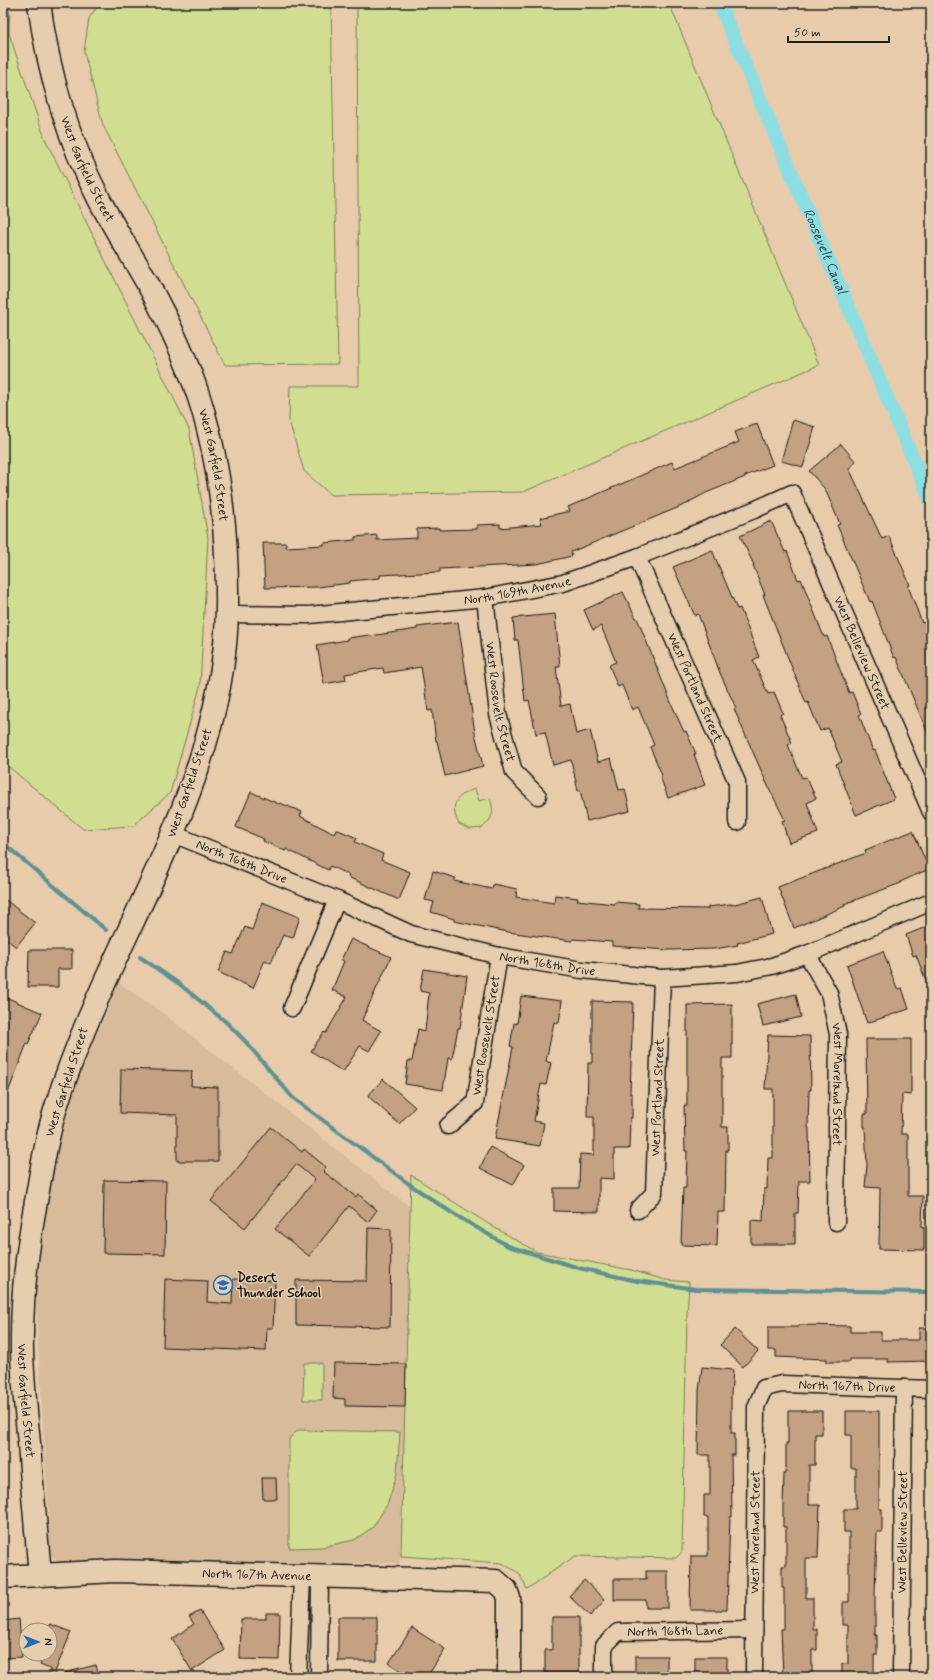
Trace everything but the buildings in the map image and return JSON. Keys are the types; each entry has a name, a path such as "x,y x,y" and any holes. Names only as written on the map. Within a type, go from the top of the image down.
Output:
{"street":[{"name":"West Garfield Street","path":"38,3 48,62 57,96 71,136 99,200 160,306 194,384 215,463 222,508 225,539 227,614 223,661 214,712 196,773 173,834 90,1015 55,1110 45,1150 30,1233 24,1287 22,1352 40,1574"},
{"name":"North 169th Avenue","path":"227,614 309,615 485,598 563,583 637,557 754,510 792,493"},
{"name":"West Belleview Street","path":"792,493 931,812"},
{"name":"West Portland Street","path":"637,557 738,782 738,822"},
{"name":"West Roosevelt Street","path":"485,598 498,714 514,772 538,796"},
{"name":"North 168th Drive","path":"173,834 337,900 411,934 499,956 582,970 662,978 738,973 772,966 807,954 931,902"},
{"path":"292,1008 337,900"},
{"name":"West Moreland Street","path":"807,954 829,993 838,1034 836,1222"},
{"name":"West Roosevelt Street","path":"448,1126 475,1103 499,956"},
{"name":"West Portland Street","path":"638,1210 654,1193 662,978"},
{"name":"North 167th Drive","path":"764,1388 782,1384 931,1389"},
{"name":"West Moreland Street","path":"754,1677 753,1630 756,1407 764,1388"},
{"name":"West Belleview Street","path":"901,1677 904,1388"},
{"name":"North 167th Avenue","path":"3,1577 115,1571 496,1581 506,1590 510,1598 509,1677"},
{"path":"298,1677 311,1576"},
{"path":"311,1576 319,1677"},
{"name":"North 168th Lane","path":"604,1677 604,1646 618,1632 753,1630"}],"shaded area":[{"name":"Desert Thunder School","path":"119,983 156,1008 410,1207 400,1563 64,1562 56,1561 51,1554 36,1306 39,1265 45,1217 59,1142 82,1068"}],"green space":[{"path":"3,3 10,3 9,34 45,139 189,429 208,538 200,687 170,793 133,826 83,829 3,762"},
{"path":"100,3 331,3 338,364 225,365 103,125 84,52 89,18"},
{"path":"357,3 669,3 819,365 523,492 331,495 304,471 289,421 290,386 359,386"},
{"path":"475,789 479,801 490,798 492,814 489,821 482,828 469,829 459,824 456,817 455,806 456,802 463,794"},
{"path":"411,1175 495,1228 537,1252 631,1270 665,1280 689,1282 682,1552 676,1558 575,1556 527,1589 519,1573 502,1563 401,1556"},
{"path":"304,1363 322,1363 322,1400 303,1400"},
{"path":"298,1430 400,1432 397,1473 388,1503 373,1527 354,1540 322,1547 289,1548 289,1439"}],"waterway":[{"name":"Roosevelt Canal","path":"719,3 931,501"},
{"path":"3,843 106,930"},
{"path":"140,957 178,983 226,1022 245,1041 293,1098 409,1184 452,1213 508,1246 579,1268 637,1281 696,1289 931,1292"}],"place":[{"name":"Desert Thunder School","path":"223,1285"}]}
